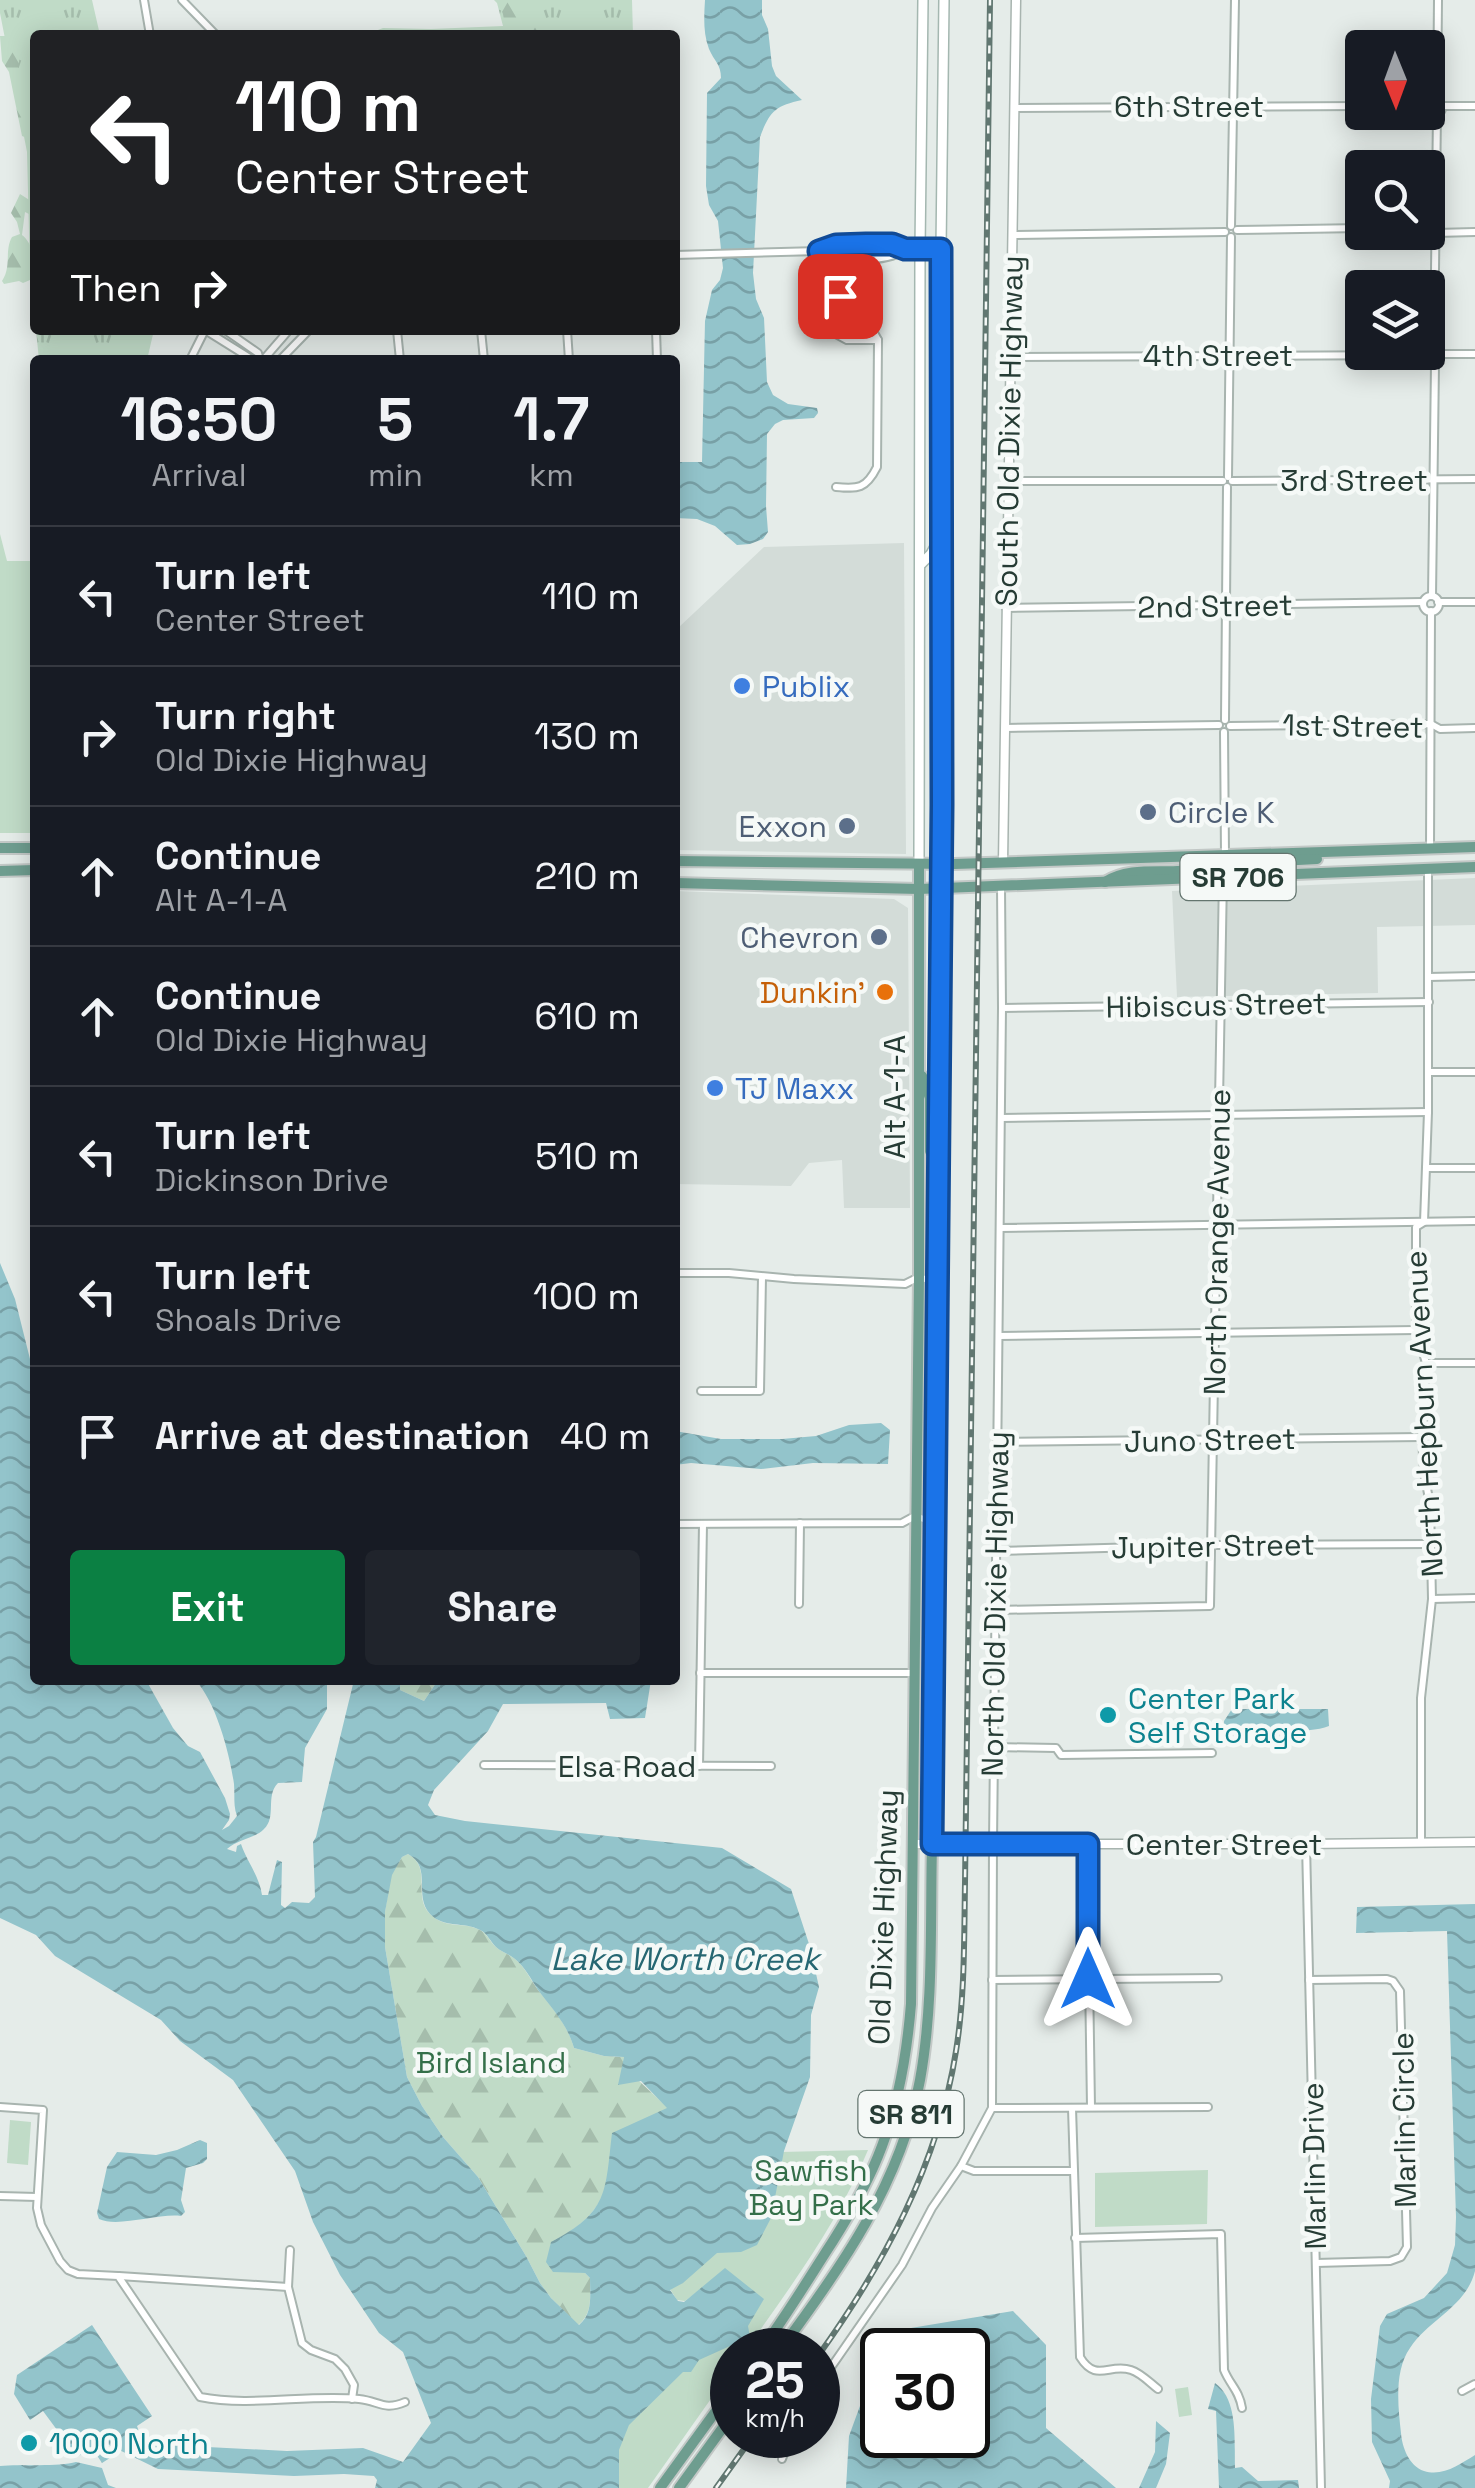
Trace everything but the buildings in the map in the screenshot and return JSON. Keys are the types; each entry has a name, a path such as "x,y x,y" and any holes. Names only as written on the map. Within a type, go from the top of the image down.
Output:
{"main road":[{"name":"SR 811","path":"920,565 923,0"},
{"name":"SR 811","path":"941,864 944,0"},
{"path":"920,565 942,533"},
{"name":"Alt A-1-A","path":"915,1629 920,565"},
{"name":"SR 706","path":"680,861 1003,863 1475,846"},
{"path":"0,848 30,848"},
{"path":"1222,877 1244,862 1354,856 1372,850"},
{"path":"1104,882 1132,872 1206,868 1225,856"},
{"path":"693,884 694,862"},
{"name":"Alt A-1-A","path":"934,1596 941,864"},
{"name":"SR 706","path":"680,884 918,889 1475,867"},
{"path":"0,871 30,870"},
{"path":"919,1070 930,1098 930,1150 939,1168"},
{"name":"Old Dixie Highway","path":"796,2328 840,2266 889,2180 920,2083 929,1996 934,1596"},
{"name":"Old Dixie Highway","path":"777,2328 854,2208 881,2148 899,2087 909,2022 915,1629"},
{"path":"660,2488 710,2419"},
{"path":"679,2488 710,2446"}],"street":[{"path":"144,0 149,30"},
{"path":"182,0 211,30"},
{"name":"South Old Dixie Highway","path":"1003,863 1016,0"},
{"path":"1225,856 1236,0"},
{"path":"1437,30 1438,0"},
{"path":"1445,105 1475,106"},
{"name":"6th Street","path":"1014,108 1345,106"},
{"path":"1013,234 1345,228"},
{"path":"1445,230 1475,232"},
{"path":"680,255 819,251 836,245 866,244 941,249"},
{"path":"865,258 862,247 866,244"},
{"path":"819,251 837,258 892,258 905,249"},
{"path":"819,251 827,280 868,322 878,340 877,467 871,480 862,486 836,486"},
{"path":"836,334 847,340 878,340"},
{"path":"214,335 250,355"},
{"path":"232,335 258,355"},
{"path":"264,355 284,335"},
{"path":"285,355 305,335"},
{"name":"4th Street","path":"1010,358 1345,353"},
{"path":"1445,354 1475,354"},
{"path":"1431,611 1437,608 1435,370"},
{"name":"3rd Street","path":"1010,481 1475,478"},
{"path":"1431,611 1425,608 1426,598 1475,602"},
{"name":"2nd Street","path":"1006,608 1423,602"},
{"path":"1430,848 1431,611"},
{"name":"1st Street","path":"1004,728 1431,724 1440,729 1475,728"},
{"name":"North Hepburn Avenue","path":"1421,1843 1421,1698 1432,1598 1430,1504 1422,1437 1426,1363 1416,1330 1416,1227 1424,1222 1428,1112 1428,869"},
{"name":"North Orange Avenue","path":"996,1610 1210,1606 1222,877"},
{"name":"North Old Dixie Highway","path":"840,2355 910,2251 992,2108 1001,887"},
{"path":"1428,976 1475,976"},
{"name":"Hibiscus Street","path":"1002,1008 1429,1002"},
{"path":"1428,1072 1475,1072"},
{"path":"1001,1118 1428,1112"},
{"path":"1426,1168 1475,1168"},
{"path":"1000,1228 1475,1222"},
{"path":"680,1273 905,1284 919,1277 938,1284"},
{"path":"700,1391 762,1389 762,1277"},
{"path":"998,1336 1416,1330"},
{"path":"1426,1363 1475,1362"},
{"name":"Juno Street","path":"998,1442 1422,1437"},
{"path":"680,1524 902,1523 915,1516 936,1523"},
{"path":"699,1766 703,1524"},
{"path":"800,1524 800,1604"},
{"name":"Jupiter Street","path":"996,1550 1431,1544"},
{"path":"1432,1598 1475,1598"},
{"path":"700,1673 914,1674"},
{"path":"994,1747 1056,1748 1061,1755 1212,1753"},
{"name":"Elsa Road","path":"484,1766 771,1766"},
{"name":"Center Street","path":"912,1844 1475,1842"},
{"path":"1088,1844 1090,2108"},
{"name":"Marlin Drive","path":"1306,1844 1321,2488"},
{"path":"992,1980 1218,1978"},
{"name":"Marlin Circle","path":"1309,1980 1388,1979 1400,1990 1408,2248 1401,2257 1390,2261 1316,2262"},
{"path":"992,2108 1208,2107"},
{"path":"0,2108 42,2110 39,2220 64,2266 78,2274 288,2287"},
{"path":"1072,2108 1080,2357 1095,2371 1134,2370 1158,2389"},
{"path":"961,2166 974,2171 1074,2170"},
{"path":"0,2196 37,2196"},
{"path":"1075,2238 1221,2234 1224,2370 1240,2396 1242,2408"},
{"path":"290,2250 288,2287 302,2343 335,2359 346,2369 354,2384 352,2399"},
{"path":"118,2276 200,2396 245,2400 352,2399 386,2406 405,2402"},
{"path":"1462,2392 1475,2384"}],"shaded area":[{"path":"904,543 906,854 680,850 680,626 764,547"},
{"path":"1475,878 1475,925 1377,927 1378,993 1177,997 1172,891"},
{"path":"680,891 894,899 908,908 910,1208 844,1208 842,1160 809,1163 791,1186 680,1184"}],"green space":[{"path":"0,0 92,0 99,30 30,30 30,272 27,152"},
{"path":"494,0 632,0 633,30 378,30 503,26"},
{"path":"497,0 520,0 522,9 539,25 538,30 496,30 505,26"},
{"path":"0,36 7,36 19,59 21,79 30,90 30,139 22,136 9,72 2,61"},
{"path":"20,194 30,200 22,235 30,246 30,280 4,284 10,242 20,234 11,213"},
{"path":"36,335 153,335 148,355 38,355"},
{"path":"0,534 7,561 30,561 30,833 0,833"},
{"path":"400,1685 435,1685 424,1701 400,1690"},
{"name":"Bird Island","path":"408,1854 419,1867 422,1899 430,1914 443,1922 482,1931 522,1966 563,2024 574,2048 624,2057 623,2066 668,2108 610,2152 607,2183 596,2207 551,2243 571,2271 590,2278 588,2310 578,2325 540,2283 478,2177 443,2137 407,2077 385,1947 385,1912 391,1875"},
{"path":"10,2120 31,2122 28,2165 7,2163"},
{"name":"Sawfish Bay Park","path":"868,2150 813,2253 761,2328 747,2328 726,2270 685,2301 677,2300 670,2289 780,2152"},
{"path":"1208,2170 1207,2224 1095,2227 1095,2173"},
{"name":"Sawfish Bay Park","path":"710,2354 710,2400 648,2488 619,2488 617,2450 627,2426 699,2359"},
{"path":"1188,2387 1192,2415 1179,2417 1175,2389"}],"water":[{"path":"705,0 762,0 776,76 802,100 775,111 760,137 753,273 756,299 764,318 767,382 773,395 788,404 817,408 818,413 814,418 783,420 767,434 768,532 763,539 737,545 715,526 680,518 680,462 702,462 705,321 712,290 723,268 718,221 709,205 706,186 707,93 721,78 709,49"},
{"name":"Lake Worth Creek","path":"0,1263 15,1299 30,1359 30,1685 149,1685 173,1728 188,1746 200,1752 225,1798 230,1814 222,1830 237,1816 234,1784 216,1714 199,1685 327,1685 327,1709 305,1748 302,1782 278,1783 272,1794 268,1824 261,1832 227,1849 236,1852 241,1844 262,1895 268,1895 277,1860 282,1862 281,1905 285,1908 292,1902 309,1903 315,1897 313,1842 353,1685 400,1685 400,1690 424,1701 435,1685 650,1685 645,1718 610,1719 606,1703 503,1704 488,1731 434,1790 428,1805 435,1815 465,1821 722,1848 791,1889 819,1987 811,2015 810,2077 784,2151 771,2218 757,2245 741,2252 717,2253 670,2290 678,2301 684,2302 725,2268 764,2299 748,2328 710,2328 710,2355 699,2360 691,2372 683,2372 629,2425 619,2450 619,2488 375,2488 374,2476 158,2469 107,2444 113,2456 102,2463 96,2454 86,2452 77,2457 43,2411 30,2420 14,2394 17,2375 92,2325 152,2416 137,2426 139,2432 168,2445 287,2451 363,2448 403,2462 431,2423 403,2352 379,2333 340,2275 313,2222 295,2171 233,2080 180,2041 161,2020 55,1956 36,1935 0,1918","holes":["408,1854 415,1860 421,1874 423,1899 430,1914 442,1922 474,1927 485,1933 496,1947 525,1969 563,2024 574,2048 624,2057 618,2085 641,2081 667,2108 612,2133 601,2198 584,2221 551,2242 546,2262 553,2272 585,2273 590,2278 589,2310 579,2325 540,2283 478,2177 443,2137 407,2077 385,1947 385,1912 392,1875 402,1857"]},
{"path":"881,1423 890,1430 888,1464 813,1463 761,1469 680,1464 680,1432 721,1439 782,1439 816,1436 849,1425"},
{"path":"1232,1709 1328,1709 1329,1726 1294,1731 1228,1730 1224,1721"},
{"path":"1475,1904 1475,2271 1464,2294 1410,2348 1401,2367 1398,2400 1403,2444 1414,2465 1438,2472 1475,2455 1475,2488 1389,2488 1390,2481 1372,2442 1371,2399 1380,2326 1387,2314 1424,2298 1447,2273 1455,2245 1447,1931 1356,1933 1357,1907"},
{"path":"200,2140 207,2143 207,2159 186,2168 181,2200 185,2212 181,2216 117,2222 99,2219 107,2167 117,2152 156,2155"},
{"path":"1013,2311 1046,2345 1046,2428 1116,2488 846,2488 849,2436 860,2406 860,2458 990,2458 990,2328 911,2328"},
{"path":"1215,2383 1223,2390 1232,2411 1235,2468 1242,2467 1258,2481 1298,2480 1299,2488 1219,2488 1216,2411 1208,2409"},
{"path":"1156,2421 1170,2433 1166,2464 1156,2488 1139,2488 1155,2452"},
{"path":"76,2462 102,2468 108,2485 116,2488 0,2488 0,2466"}],"railway":[{"path":"837,2328 905,2212 936,2134 956,2051 964,1967 990,0"},
{"path":"716,2488 738,2458"}],"place":[{"name":"Publix","path":"742,686"},
{"name":"Circle K","path":"1148,812"},
{"name":"Exxon","path":"847,826"},
{"name":"Chevron","path":"879,937"},
{"name":"Dunkin'","path":"885,992"},
{"name":"TJ Maxx","path":"715,1088"},
{"name":"Center Park Self Storage","path":"1108,1715"},
{"name":"1000 North","path":"29,2443"}],"route":[{"path":"840,296 827,280 819,251 836,245 866,244 941,249 942,805 932,1844 1088,1844 1088,1979"}]}
